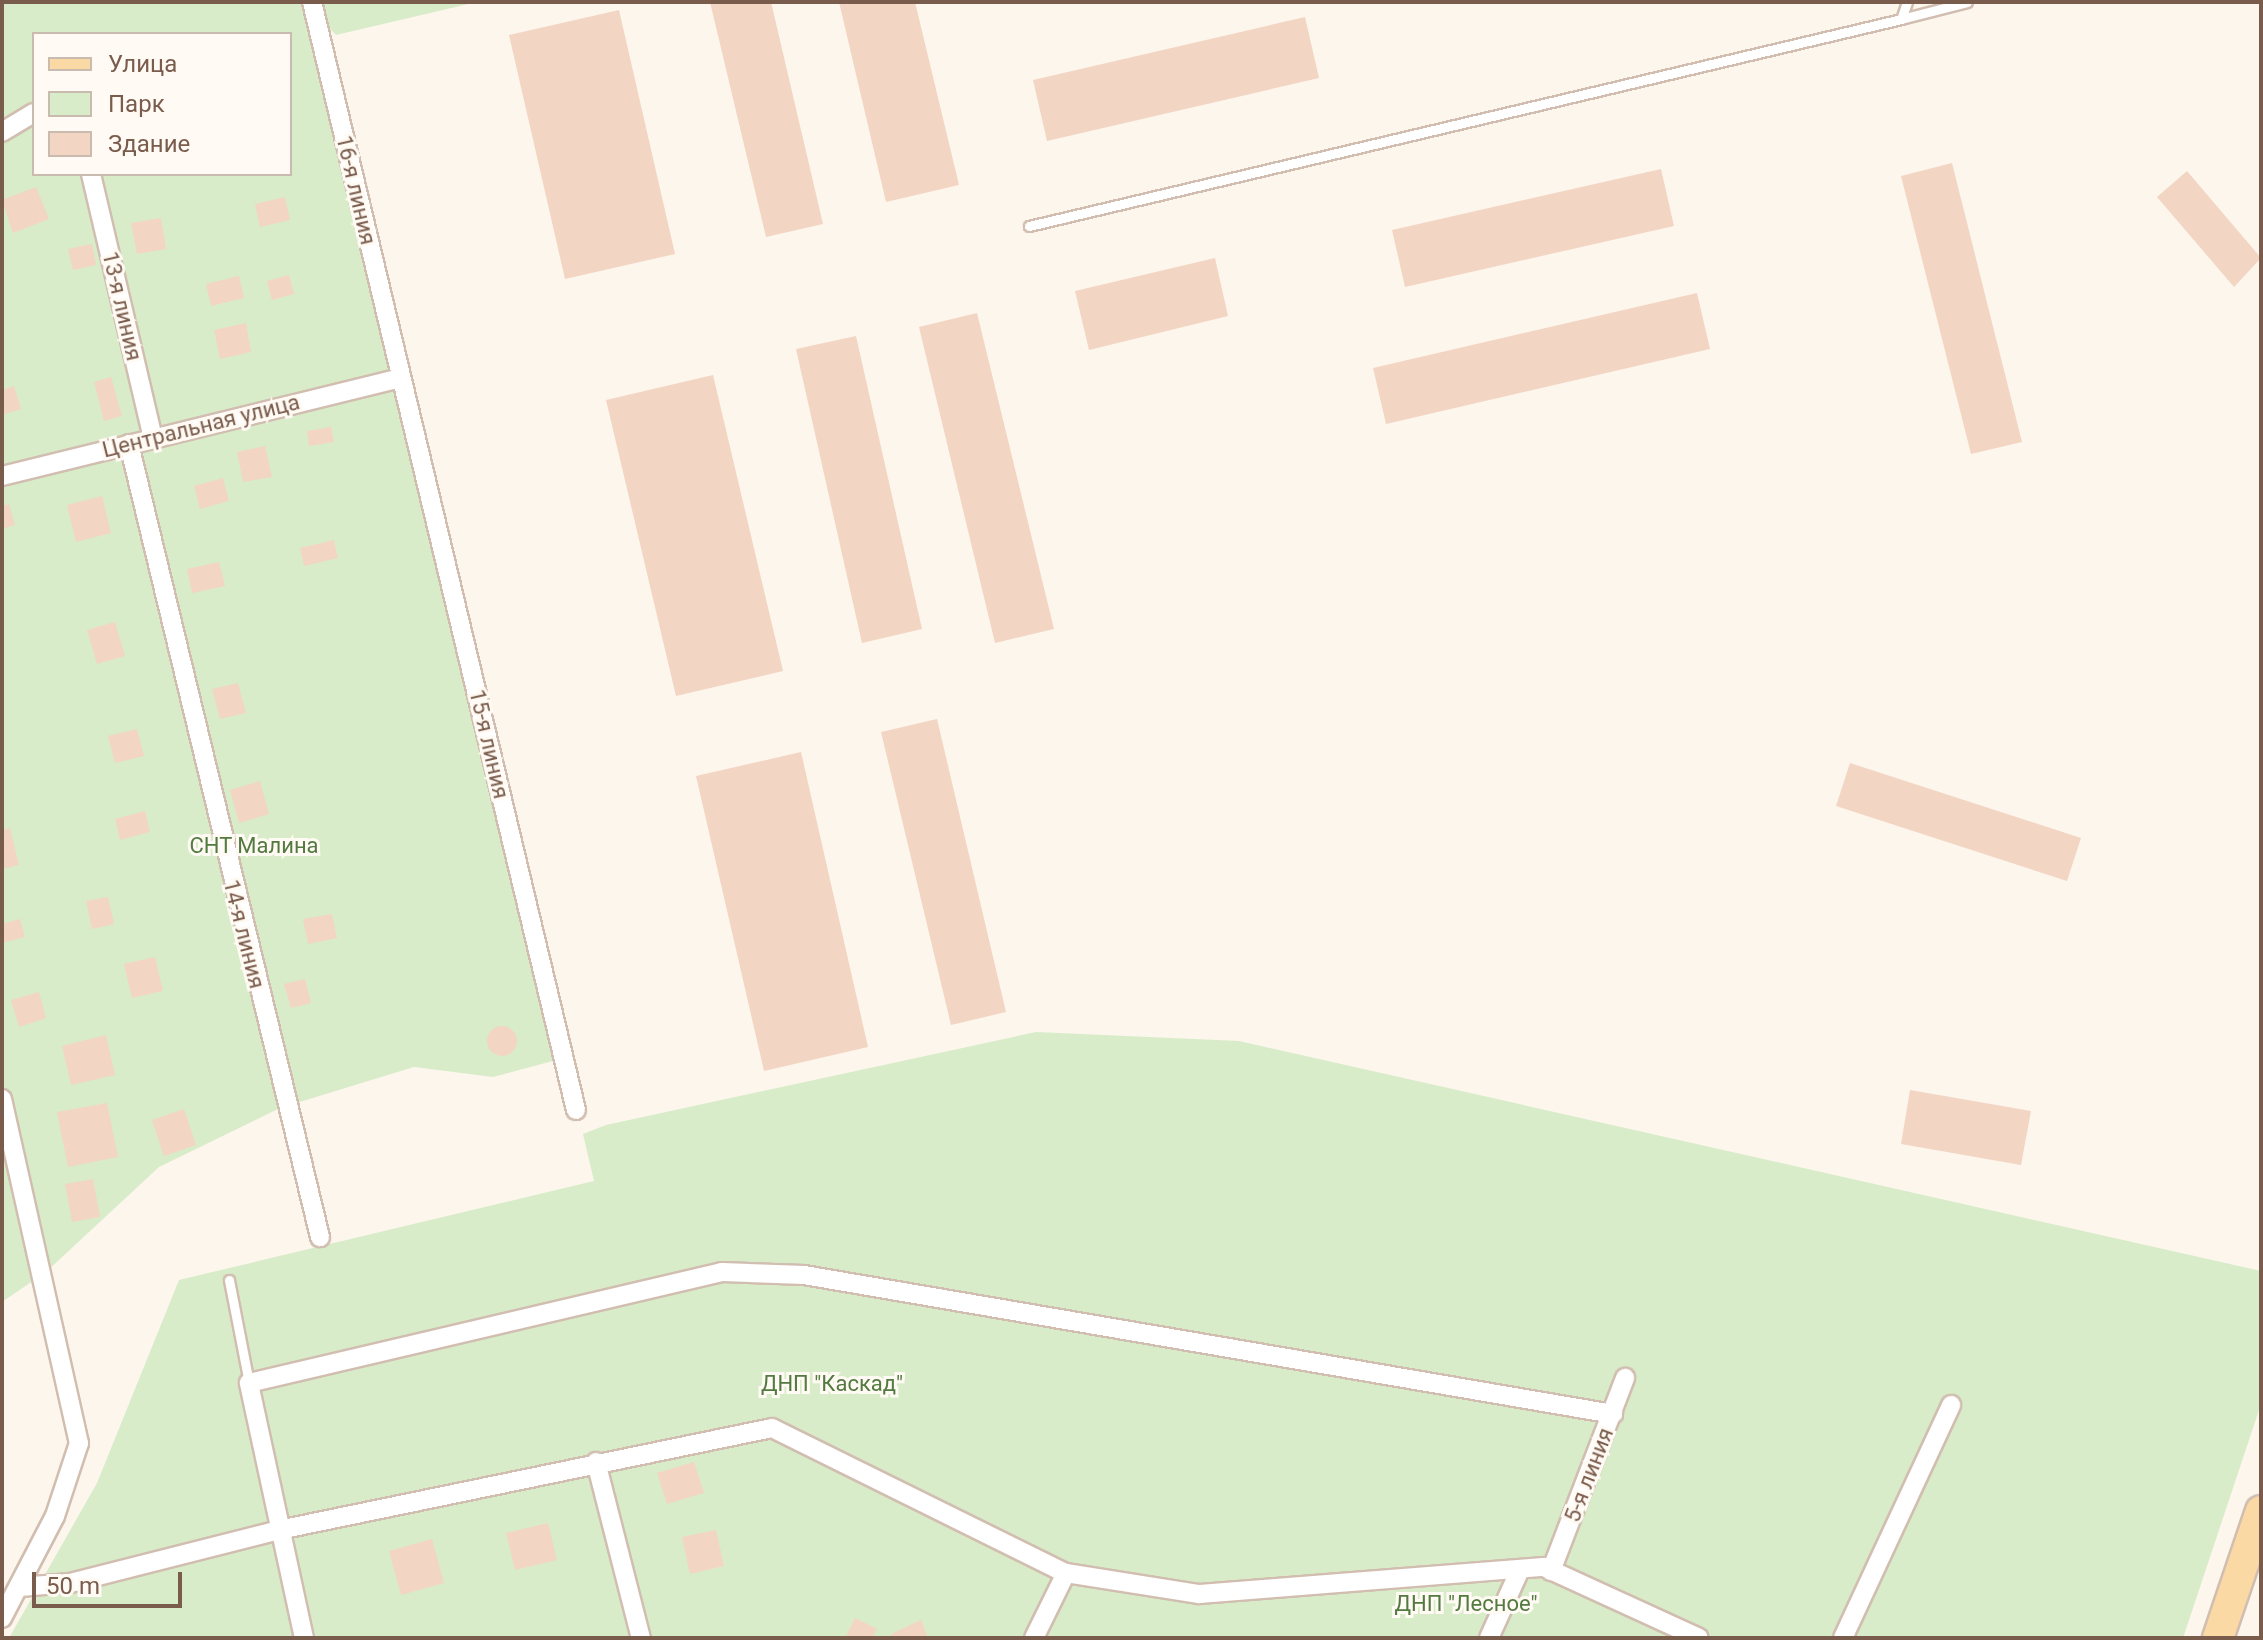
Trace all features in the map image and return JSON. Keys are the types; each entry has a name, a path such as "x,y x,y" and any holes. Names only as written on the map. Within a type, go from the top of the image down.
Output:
{"main road":[{"path":"2218,1638 2261,1511"}],"street":[{"name":"16-я линия","path":"312,2 401,378"},
{"path":"2,132 32,114"},
{"name":"13-я линия","path":"91,176 153,438"},
{"name":"Центральная улица","path":"2,476 401,378"},
{"name":"15-я линия","path":"401,378 576,1110"},
{"name":"14-я линия","path":"129,444 320,1237"},
{"path":"2,1099 79,1443 55,1516 2,1618"},
{"path":"304,1638 249,1383 722,1272 776,1272 1431,1377 1613,1414"},
{"name":"5-я линия","path":"1551,1571 1625,1378"},
{"path":"1843,1638 1951,1405"},
{"path":"20,1587 94,1578 279,1530 772,1428 1066,1573 1199,1594 1484,1568 1518,1574 1551,1571 1699,1638"},
{"path":"596,1462 641,1638"},
{"path":"1034,1638 1066,1573"},
{"path":"1489,1638 1518,1574"}],"lane":[{"path":"1901,19 1907,2"},
{"path":"1029,226 1967,2"},
{"path":"229,1280 249,1383"}],"green space":[{"name":"СНТ Малина","path":"2,2 477,2 336,35 315,13 564,1058 493,1077 414,1067 280,1108 159,1167 46,1272 2,1302"},
{"name":"ДНП \"Каскад\"","path":"1036,1032 1239,1041 2261,1271 2261,1404 2183,1638 9,1638 97,1483 179,1280 594,1181 583,1134 606,1125"}],"building":[{"path":"710,2 771,2 823,224 766,237"},
{"path":"839,2 915,2 959,185 886,202"},
{"path":"619,10 675,254 565,279 509,35"},
{"path":"1305,17 1319,78 1047,141 1033,80"},
{"path":"1952,163 2022,442 1971,454 1901,176"},
{"path":"1661,169 1674,226 1405,287 1392,230"},
{"path":"2187,171 2261,258 2234,287 2157,197"},
{"path":"36,187 49,219 13,233 2,200"},
{"path":"285,197 290,220 260,227 255,204"},
{"path":"161,218 166,249 137,254 131,223"},
{"path":"92,244 96,265 73,270 68,249"},
{"path":"1215,258 1228,316 1089,350 1075,291"},
{"path":"289,275 294,294 272,300 267,281"},
{"path":"239,276 244,298 211,306 206,284"},
{"path":"1697,293 1710,349 1386,424 1373,368"},
{"path":"977,313 1054,629 995,643 919,327"},
{"path":"246,323 251,352 220,359 214,330"},
{"path":"856,336 922,629 862,643 796,349"},
{"path":"713,375 783,671 676,696 606,400"},
{"path":"111,377 122,416 104,421 94,382"},
{"path":"14,386 21,409 2,415 2,390"},
{"path":"331,427 334,442 309,446 307,431"},
{"path":"265,446 272,477 243,482 237,452"},
{"path":"223,478 229,501 200,509 194,486"},
{"path":"102,496 111,533 76,542 67,505"},
{"path":"9,504 15,525 2,529 2,506"},
{"path":"334,540 338,558 304,566 300,548"},
{"path":"219,562 225,586 192,593 187,569"},
{"path":"115,622 125,656 97,664 87,630"},
{"path":"238,683 246,713 220,719 212,689"},
{"path":"937,719 1006,1012 951,1025 881,732"},
{"path":"137,729 144,756 115,763 108,736"},
{"path":"801,752 868,1047 764,1071 696,776"},
{"path":"1850,763 2081,838 2067,881 1836,806"},
{"path":"260,781 269,814 239,823 230,790"},
{"path":"145,811 150,832 120,840 115,819"},
{"path":"10,828 19,865 2,869 2,830"},
{"path":"108,897 114,924 92,929 86,901"},
{"path":"332,914 337,938 308,944 303,919"},
{"path":"20,919 25,937 2,943 2,924"},
{"path":"155,957 163,991 132,998 124,964"},
{"path":"305,979 311,1003 291,1008 284,984"},
{"path":"39,992 46,1018 19,1027 11,1000"},
{"path":"502,1026 512,1031 517,1041 512,1051 502,1056 492,1051 487,1041 492,1031"},
{"path":"106,1035 115,1075 71,1085 62,1046"},
{"path":"1910,1090 2031,1111 2021,1165 1901,1144"},
{"path":"107,1103 118,1157 68,1167 57,1112"},
{"path":"184,1109 196,1145 164,1156 152,1120"},
{"path":"93,1179 100,1217 72,1222 65,1184"},
{"path":"694,1462 704,1493 667,1504 657,1473"},
{"path":"548,1523 557,1560 515,1570 506,1533"},
{"path":"716,1530 724,1566 690,1574 682,1537"},
{"path":"432,1539 444,1583 401,1595 389,1551"},
{"path":"855,1618 877,1629 872,1638 845,1638"},
{"path":"921,1620 928,1638 890,1638 893,1633"}],"park label":[{"name":"ДНП \"Лесное\"","path":"1466,1604"}]}
